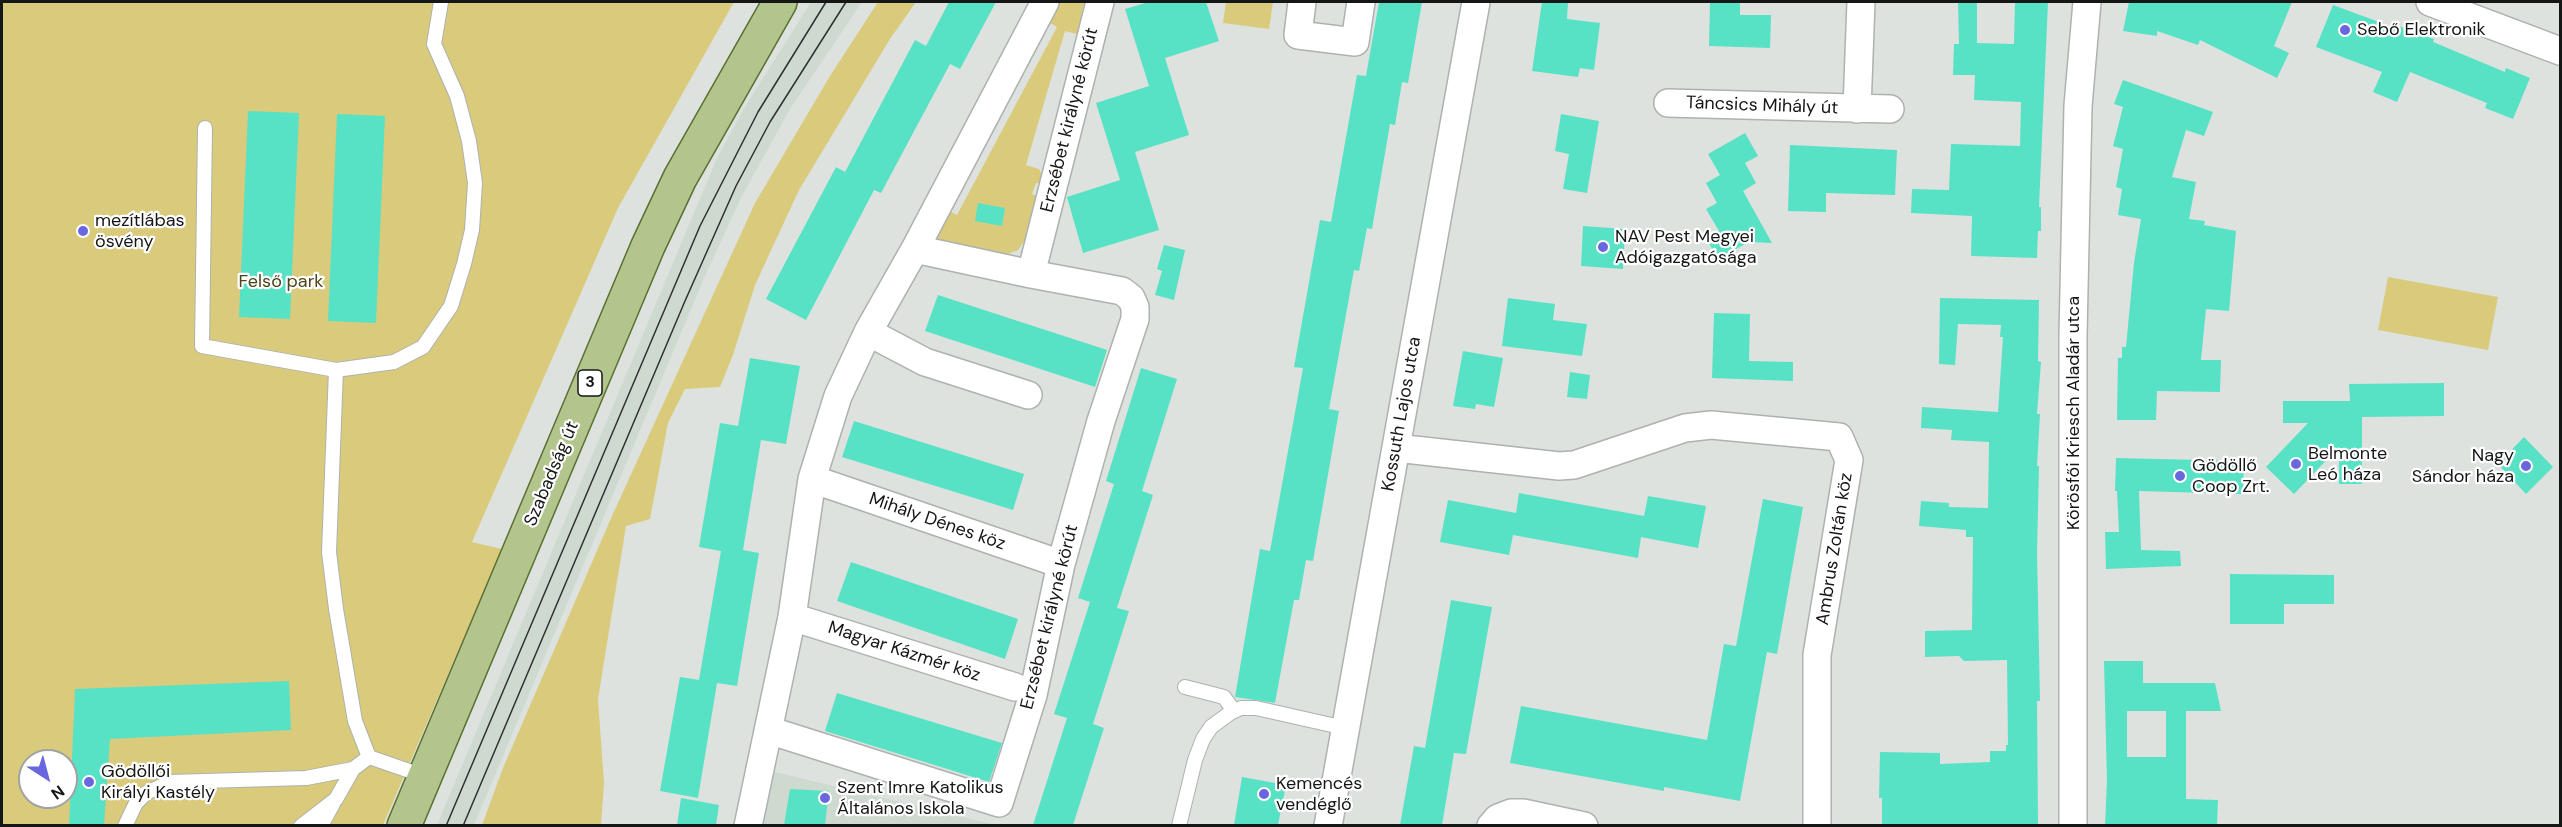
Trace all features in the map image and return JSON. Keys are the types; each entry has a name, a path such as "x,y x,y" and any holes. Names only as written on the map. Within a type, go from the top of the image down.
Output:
{"main road":[{"name":"Szabadság út","path":"404,825 648,246 710,124 780,2"}],"street":[{"path":"748,825 792,617 812,479 838,396 868,332 915,249 1045,2"},
{"name":"Erzsébet királyné körút","path":"1031,274 1100,2"},
{"path":"1302,2 1298,35 1355,42 1361,2"},
{"name":"Kossuth Lajos utca","path":"1328,825 1476,2"},
{"name":"Táncsics Mihály út","path":"1857,109 1861,2"},
{"name":"Körösfői Kriesch Aladár utca","path":"2073,825 2074,324 2078,106 2087,2"},
{"path":"2430,2 2560,51"},
{"name":"Táncsics Mihály út","path":"1668,103 1890,109"},
{"name":"Erzsébet királyné körút","path":"768,730 999,803 1033,695 1061,564 1101,421 1135,319 1135,307 1131,298 1122,291 915,249"},
{"path":"868,332 925,362 1028,395"},
{"name":"Ambrus Zoltán köz","path":"1396,448 1559,466 1574,465 1685,428 1711,425 1839,437 1850,460 1817,655 1817,825"},
{"name":"Mihály Dénes köz","path":"812,479 1061,564"},
{"name":"Magyar Kázmér köz","path":"792,617 1015,687"},
{"path":"1491,825 1498,818 1511,813 1523,813 1584,825"}],"lane":[{"path":"206,128 202,346 336,370 394,362 423,347 451,306 465,264 472,230 475,183 469,141 457,96 434,44 441,2"},
{"path":"336,370 329,552 355,721 369,758"},
{"path":"1185,687 1224,697 1234,711"},
{"path":"1179,825 1195,760 1203,739 1220,720 1234,711 1241,708 1256,708 1346,728"},
{"path":"369,758 424,776"},
{"path":"125,825 136,802 146,793 170,782 306,778 353,769 369,758"},
{"path":"321,825 353,769"},
{"path":"301,825 336,799"}],"shaded area":[{"path":"811,2 862,2 790,109 742,196 705,276 474,825 437,825 717,158 743,110"},
{"name":"Szent Imre Katolikus Általános Iskola","path":"771,771 996,825 763,826"}],"green space":[{"name":"Felső park","path":"2,2 734,2 618,208 472,542 502,549 383,825 2,826"},
{"path":"878,2 916,2 890,39 799,190 755,285 733,355 720,387 685,389 668,423 650,519 626,526 598,699 604,783 601,825 482,825 503,768 612,516 755,203 830,76"},
{"path":"1051,2 1090,2 1089,5 1084,4 1081,15 1086,17 1081,35 1065,31 1026,165 1039,169 1042,175 1041,183 1036,183 1032,194 1037,196 1025,240 1018,250 1008,254 942,246 935,239 947,210 957,215 1057,27 1047,21"},
{"path":"1226,2 1273,2 1269,29 1223,23"},
{"path":"2388,277 2498,297 2488,350 2378,330"}],"building":[{"path":"949,2 996,2 960,69 950,64 881,193 874,190 806,320 766,299 836,167 845,172 915,40 926,46"},
{"path":"1149,2 1206,2 1219,41 1165,58 1189,135 1135,152 1159,230 1083,253 1067,197 1120,180 1096,103 1149,86 1125,9"},
{"path":"1379,2 1422,2 1408,83 1402,82 1395,125 1390,124 1372,229 1367,228 1359,271 1354,270 1329,409 1339,411 1313,561 1306,560 1299,600 1294,600 1275,703 1235,697 1260,549 1270,551 1303,368 1294,367 1320,220 1331,222 1357,75 1366,76"},
{"path":"1542,2 1568,2 1567,19 1600,23 1594,70 1580,68 1578,77 1532,71"},
{"path":"1710,2 1740,2 1740,15 1771,15 1770,48 1709,46"},
{"path":"1958,2 1977,2 1977,43 2014,44 2015,2 2048,2 2039,207 2041,207 2041,231 2038,231 2037,258 1971,256 1972,216 1911,213 1912,189 1949,190 1951,144 2020,146 2021,102 1974,100 1975,75 1953,75 1954,44 1959,44"},
{"path":"2129,2 2292,2 2274,46 2289,53 2277,78 2200,40 2198,45 2157,31 2157,36 2123,31"},
{"path":"2333,5 2398,29 2399,26 2434,39 2433,42 2505,72 2506,68 2530,78 2513,119 2485,108 2487,103 2410,72 2397,102 2373,92 2382,72 2316,47"},
{"path":"2123,80 2213,112 2204,136 2186,130 2172,177 2196,182 2189,219 2205,221 2204,225 2236,231 2229,311 2206,309 2201,360 2221,360 2220,392 2157,391 2156,420 2117,420 2118,358 2122,358 2122,347 2126,347 2134,263 2141,219 2118,215 2122,189 2116,187 2123,149 2113,146 2123,107 2114,104"},
{"path":"248,111 299,113 290,319 239,317"},
{"path":"337,114 385,116 376,323 328,321"},
{"path":"1561,114 1599,121 1587,193 1563,189 1569,154 1555,151"},
{"path":"1745,133 1758,156 1745,163 1756,183 1743,191 1772,243 1749,242 1718,259 1706,238 1719,231 1706,209 1717,203 1706,183 1720,175 1708,154"},
{"path":"1790,145 1897,150 1895,195 1826,193 1826,212 1788,211"},
{"path":"978,203 1005,208 1002,226 975,221"},
{"name":"NAV Pest Megyei Adóigazgatósága","path":"1583,226 1625,229 1623,269 1581,266"},
{"path":"1164,245 1185,250 1174,300 1155,295 1162,271 1157,269"},
{"path":"938,295 1107,350 1095,387 925,331"},
{"path":"1508,298 1555,304 1553,320 1587,324 1582,356 1502,346"},
{"path":"1940,298 2039,300 2038,361 2041,362 2037,414 2040,414 2037,466 2039,466 2037,552 2040,701 2037,701 2038,825 1882,825 1882,798 1879,798 1880,752 1940,753 1940,764 1990,762 1990,751 2006,751 2006,745 2008,745 2007,660 1964,661 1959,656 1925,657 1925,631 1972,630 1973,537 1966,537 1966,530 1919,526 1921,501 1949,503 1949,507 1988,508 1989,442 1951,440 1952,430 1921,428 1922,407 1998,412 2003,337 2000,337 2001,325 1958,324 1955,365 1939,364"},
{"path":"1714,313 1750,314 1749,361 1793,362 1793,381 1712,378"},
{"path":"1463,351 1503,358 1494,407 1476,404 1475,409 1453,406"},
{"path":"750,358 800,366 786,444 761,440 743,550 759,553 737,686 717,683 698,798 660,791 680,677 699,680 721,551 699,547 720,423 738,426"},
{"path":"1141,368 1177,379 1142,491 1153,495 1117,608 1129,611 1093,724 1104,728 1073,825 1033,825 1067,718 1054,714 1090,602 1078,598 1114,484 1106,481"},
{"path":"1570,372 1590,375 1587,399 1567,397"},
{"path":"2444,383 2444,416 2362,417 2362,484 2339,484 2339,447 2294,494 2266,467 2308,423 2283,423 2283,401 2350,401 2349,384"},
{"path":"854,421 1024,474 1013,510 842,457"},
{"name":"Nagy Sándor háza","path":"2524,437 2553,467 2526,494 2498,464"},
{"path":"2116,458 2244,461 2243,494 2139,491 2141,550 2180,551 2181,566 2106,569 2105,532 2119,532 2117,491 2115,491"},
{"path":"1519,493 1644,516 1648,496 1706,506 1698,548 1641,537 1638,558 1513,535 1509,555 1440,542 1448,500 1516,513"},
{"path":"1763,499 1803,507 1777,654 1767,652 1740,801 1664,787 1664,791 1510,763 1521,706 1707,740 1724,644 1736,646"},
{"path":"851,562 1018,619 1005,659 837,601"},
{"path":"2230,574 2334,575 2334,604 2284,604 2284,624 2230,624"},
{"path":"1451,600 1492,607 1466,754 1454,753 1442,825 1400,825 1414,746 1425,748"},
{"path":"2104,661 2143,661 2143,683 2215,683 2221,711 2186,711 2186,799 2218,800 2217,825 2105,825 2107,781","holes":["2127,711 2166,711 2166,757 2127,757"]},
{"name":"Gödöllői Királyi Kastély","path":"289,681 291,730 110,739 104,825 69,825 70,809 78,809 78,749 72,749 75,689"},
{"path":"837,693 1002,743 989,782 825,731"},
{"path":"1242,777 1286,785 1278,825 1234,825"},
{"path":"790,789 829,791 825,825 784,825"},
{"path":"681,798 719,805 716,825 677,825"}],"tram line":[{"path":"446,826 700,226 758,112 826,2"},
{"path":"463,826 736,186 770,122 846,2"}],"place":[{"name":"Sebő Elektronik","path":"2345,30"},
{"name":"mezítlábas ösvény","path":"83,231"},
{"name":"NAV Pest Megyei Adóigazgatósága","path":"1603,247"},
{"name":"Belmonte Leó háza","path":"2296,464"},
{"name":"Nagy Sándor háza","path":"2526,466"},
{"name":"Gödöllő Coop Zrt.","path":"2180,476"},
{"name":"Gödöllői Királyi Kastély","path":"89,782"},
{"name":"Kemencés vendéglő","path":"1264,794"},
{"name":"Szent Imre Katolikus Általános Iskola","path":"825,798"}]}
